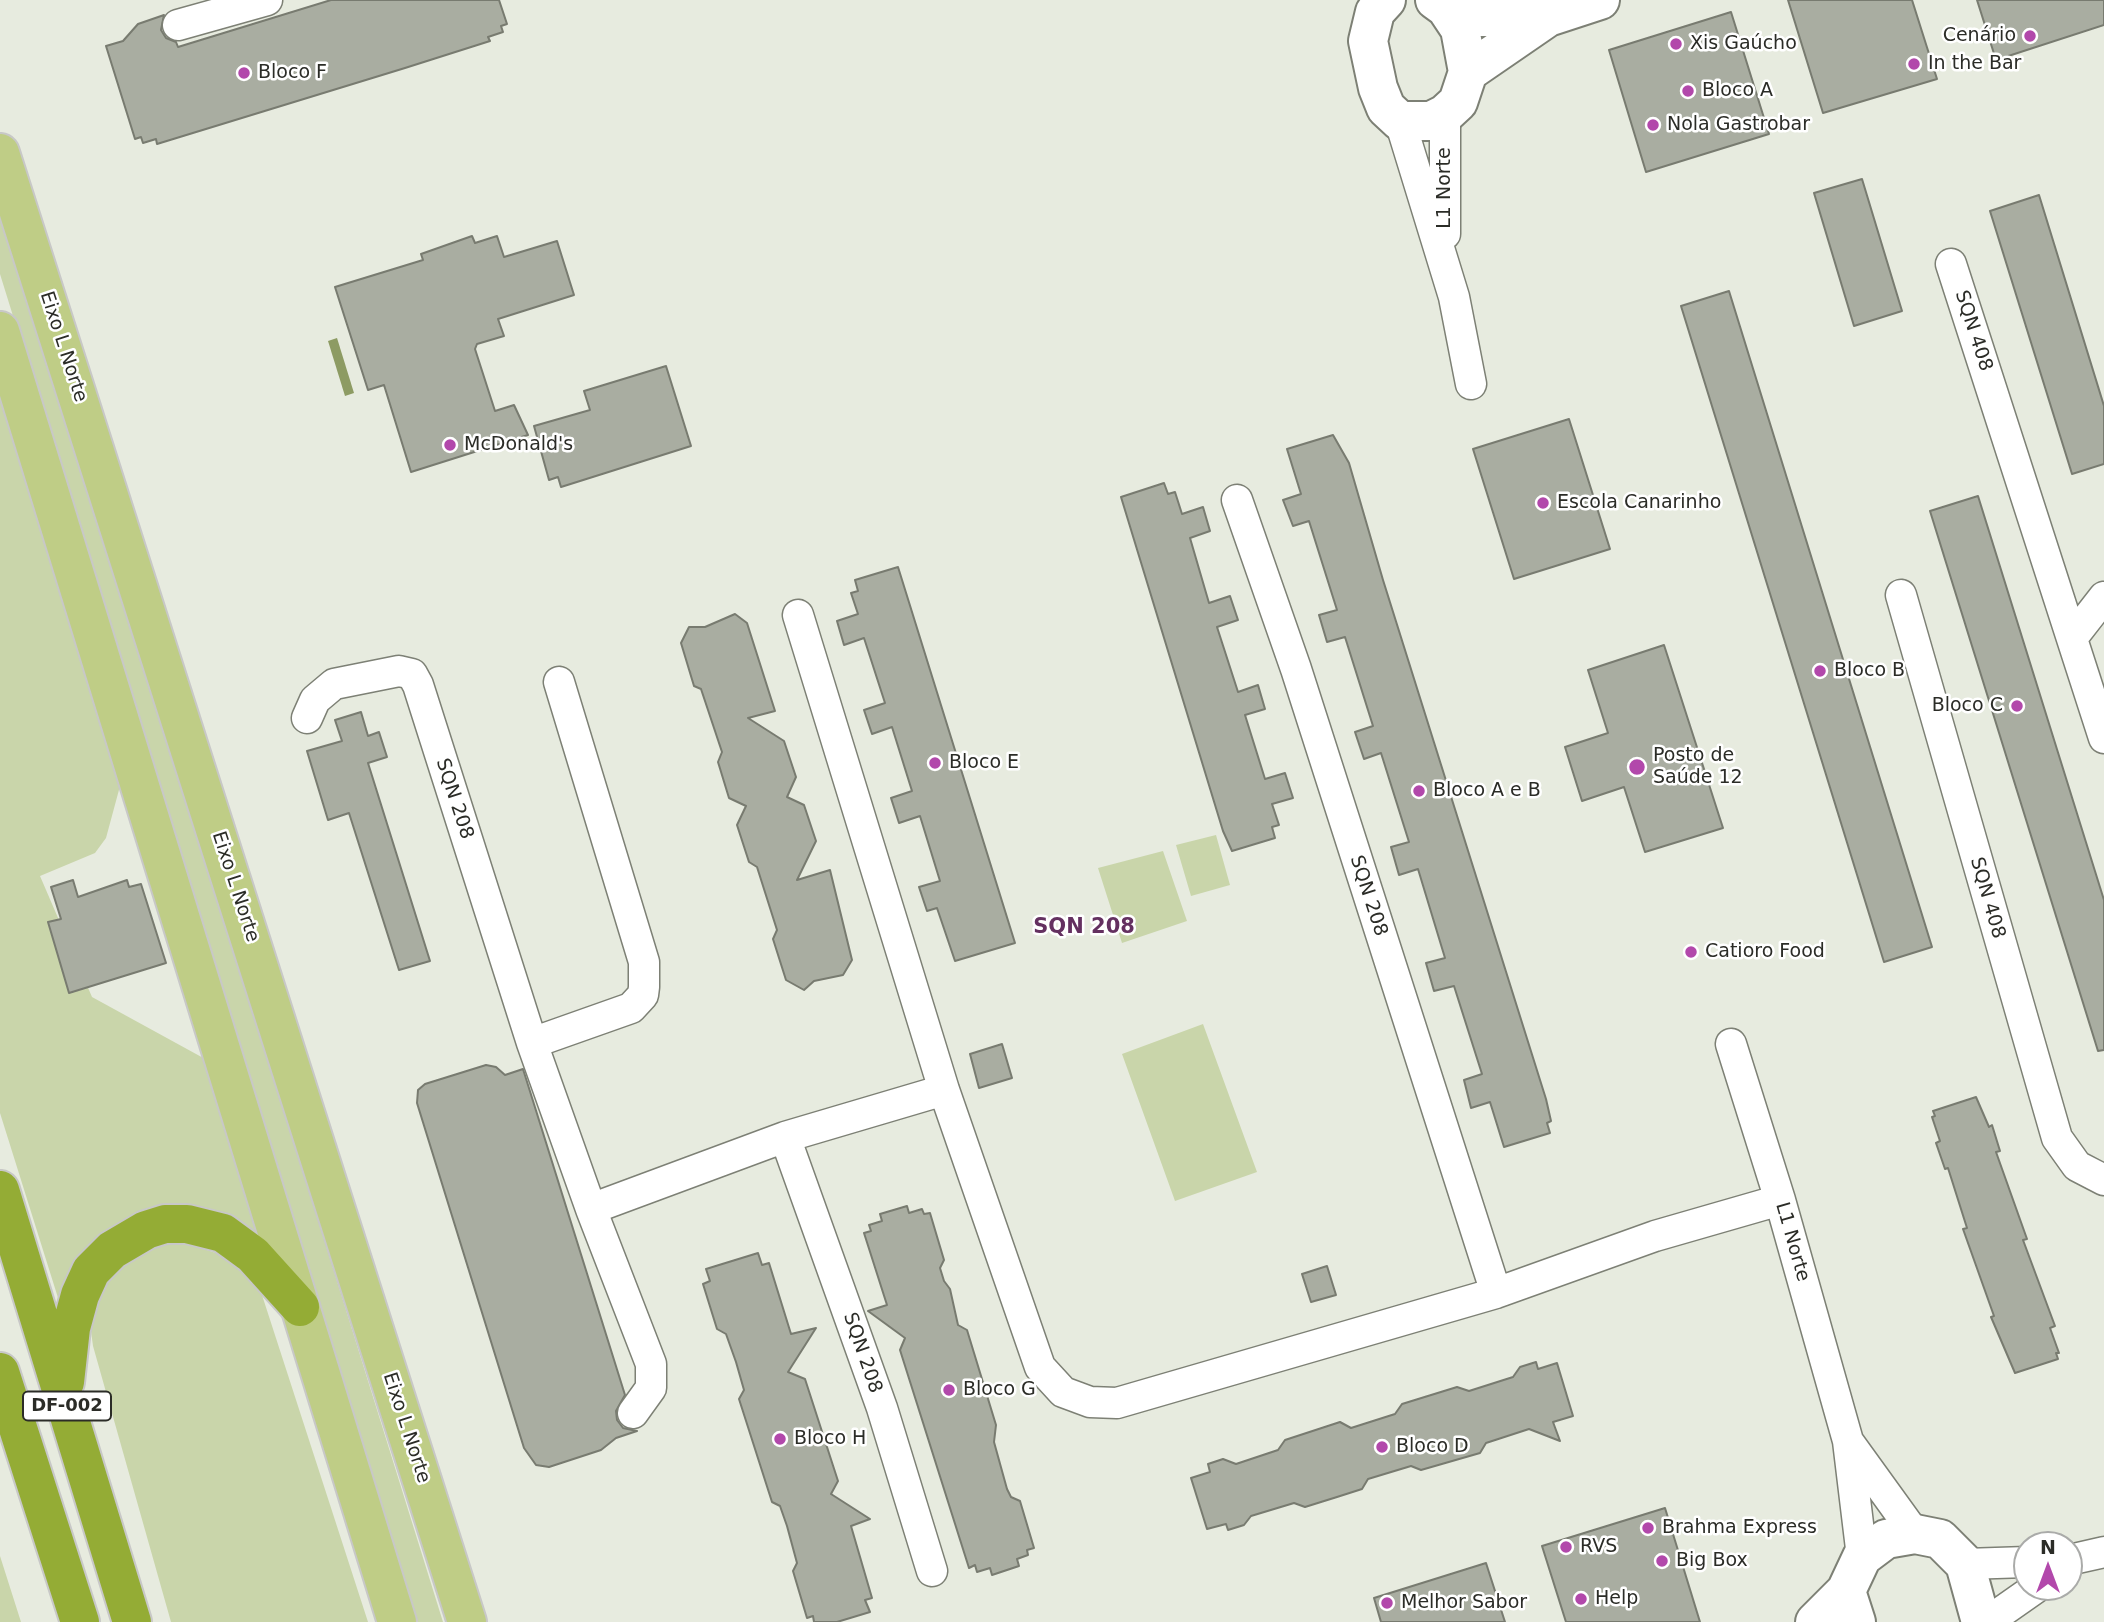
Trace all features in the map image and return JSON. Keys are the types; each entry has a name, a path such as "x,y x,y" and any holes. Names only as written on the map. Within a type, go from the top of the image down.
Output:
{"highway":[{"name":"DF-002","path":"0,1190 132,1622"},
{"path":"64,1395 71,1328 80,1295 91,1271 103,1258 146,1230 165,1224 187,1224 223,1233 253,1255 300,1307"},
{"name":"DF-002","path":"0,1372 79,1622"},
{"path":"0,1464 57,1552"}],"main road":[{"name":"Eixo L Norte","path":"0,153 467,1622"},
{"path":"0,331 397,1622"}],"street":[{"path":"178,25 267,0"},
{"path":"1468,72 1548,17 1600,0"},
{"path":"1378,4 1368,41 1371,62 1386,108 1400,121 1431,121 1445,114 1458,102 1468,72 1460,29 1444,9"},
{"path":"1444,9 1548,17"},
{"name":"L1 Norte","path":"1444,262 1445,114"},
{"name":"L1 Norte","path":"1400,121 1444,262 1471,384"},
{"name":"SQN 408","path":"1951,264 2104,738"},
{"name":"SQN 208","path":"1237,500 1296,668 1496,1293"},
{"name":"SQN 408","path":"1901,595 2057,1138 2077,1166 2104,1180"},
{"path":"2072,638 2104,597"},
{"path":"798,615 944,1090 1040,1367 1063,1392 1074,1397 1117,1403 1496,1293 1655,1236 1780,1200"},
{"name":"SQN 208","path":"307,719 315,700 334,684 399,671 412,674 532,1043 591,1209 651,1364 651,1388 633,1413"},
{"path":"532,1043 631,1008 643,995 644,987 644,962 559,682"},
{"name":"L1 Norte","path":"1731,1044 1780,1200 1848,1441 1861,1557"},
{"path":"591,1209 785,1137 944,1090"},
{"name":"SQN 208","path":"785,1137 882,1408 932,1571"},
{"name":"L1 Norte","path":"1848,1441 1915,1534"},
{"path":"1815,1622 1851,1607 1861,1557 1886,1539 1915,1534 1940,1539 1965,1564 1981,1622"},
{"path":"1965,1564 2013,1562"},
{"path":"1987,1622 2017,1601"}],"shaded area":[{"path":"0,197 443,1622 418,1622 0,274"},
{"path":"337,338 354,393 345,396 328,341"},
{"path":"0,383 123,775 106,838 95,853 40,876 92,997 207,1060 266,1242 129,1218 87,1247 70,1268 59,1301 0,1113"},
{"path":"1216,835 1230,885 1191,896 1176,845"},
{"path":"1163,851 1187,921 1122,943 1098,868"},
{"path":"1203,1024 1257,1172 1175,1201 1122,1054"},
{"path":"183,1242 228,1257 262,1295 368,1622 171,1622 93,1346 90,1324 92,1306 116,1268 155,1247"},
{"path":"0,1556 21,1622 0,1622"}],"building":[{"name":"Bloco F","path":"331,0 499,0 507,24 501,26 503,32 488,37 490,41 405,68 157,144 156,139 143,143 141,137 135,139 106,46 123,41 138,24 164,15 161,30 166,38 176,42 178,47"},
{"path":"1788,0 1912,0 1937,79 1823,113"},
{"path":"1977,0 2104,0 2104,25 1996,60"},
{"name":"Bloco A","path":"1731,12 1769,134 1646,172 1609,50"},
{"path":"1862,179 1902,311 1854,326 1814,193"},
{"path":"2039,195 2104,406 2104,464 2072,474 1990,211"},
{"path":"472,236 475,243 497,236 504,257 557,241 574,295 498,319 504,336 477,344 475,349 495,411 514,405 528,435 411,472 384,385 368,390 335,287 423,260 421,254"},
{"name":"Bloco B","path":"1729,291 1932,947 1884,962 1681,306"},
{"path":"666,366 691,446 561,487 558,477 549,480 534,426 590,410 584,391"},
{"name":"Escola Canarinho","path":"1569,419 1610,549 1514,579 1473,449"},
{"name":"Bloco A e B","path":"1333,435 1349,463 1383,580 1546,1099 1551,1121 1547,1123 1550,1133 1504,1147 1490,1102 1471,1108 1464,1080 1482,1074 1454,986 1434,991 1426,963 1445,958 1418,869 1399,875 1391,847 1409,842 1381,753 1364,759 1355,732 1373,726 1345,637 1327,642 1319,615 1337,610 1309,521 1293,526 1283,500 1301,494 1287,449"},
{"path":"1164,483 1168,494 1175,492 1182,514 1203,507 1210,531 1190,538 1209,603 1230,596 1238,620 1217,627 1238,692 1258,685 1265,709 1245,715 1265,779 1285,773 1293,798 1272,804 1279,825 1272,827 1275,838 1232,851 1223,831 1121,497"},
{"name":"Bloco C","path":"1978,496 2104,900 2104,1050 2098,1051 1930,511"},
{"name":"Bloco E","path":"898,567 1015,943 955,961 937,908 927,911 919,887 940,881 920,816 899,823 891,798 912,791 892,727 872,734 864,710 885,703 864,638 844,645 837,621 858,614 851,593 858,591 855,580"},
{"path":"735,614 747,623 775,711 748,718 784,741 796,777 787,797 804,805 816,841 797,880 830,870 852,960 843,975 814,981 804,990 786,980 773,939 777,930 757,867 749,862 737,825 746,806 729,798 718,762 722,752 701,689 694,686 681,643 689,627 705,627"},
{"name":"Posto de Saúde 12","path":"1664,645 1723,828 1645,852 1624,787 1582,801 1565,747 1608,733 1588,670"},
{"path":"361,712 368,736 379,732 387,757 368,763 430,961 399,970 349,813 328,820 307,751 342,741 335,720"},
{"path":"73,880 78,897 127,880 129,887 141,884 166,963 69,993 48,922 61,919 51,887"},
{"path":"1002,1044 1012,1078 979,1088 970,1054"},
{"path":"486,1065 496,1067 505,1075 523,1069 625,1395 616,1411 617,1420 623,1428 637,1431 616,1438 601,1450 549,1467 536,1465 524,1448 417,1103 418,1090 425,1084"},
{"path":"1976,1097 1989,1127 1992,1125 2000,1151 1996,1152 2027,1239 2023,1240 2055,1326 2050,1328 2059,1353 2056,1353 2058,1359 2015,1373 1991,1317 1994,1316 1963,1229 1967,1228 1948,1168 1945,1169 1936,1143 1940,1141 1932,1117 1935,1116 1933,1111"},
{"name":"Bloco G","path":"907,1206 909,1213 922,1209 924,1214 930,1213 944,1260 940,1268 944,1281 950,1289 958,1325 967,1330 996,1425 994,1442 1007,1489 1011,1497 1020,1501 1034,1548 1027,1550 1028,1555 1017,1559 1019,1566 992,1575 990,1568 977,1572 975,1565 969,1568 900,1350 905,1338 868,1311 887,1305 864,1233 871,1231 869,1225 882,1221 880,1214"},
{"name":"Bloco H","path":"758,1253 762,1265 769,1263 791,1334 816,1328 788,1372 805,1379 838,1481 831,1494 870,1519 851,1526 872,1598 865,1600 870,1612 837,1622 814,1622 813,1616 807,1618 793,1571 797,1563 787,1526 780,1506 772,1502 739,1399 744,1390 736,1362 726,1334 717,1329 703,1284 710,1281 706,1269"},
{"path":"1327,1266 1336,1295 1311,1302 1302,1274"},
{"name":"Bloco D","path":"1536,1362 1538,1369 1557,1363 1573,1416 1553,1422 1560,1441 1529,1429 1486,1443 1480,1453 1421,1470 1411,1466 1368,1479 1362,1489 1305,1507 1294,1503 1251,1516 1244,1525 1228,1530 1226,1524 1207,1529 1191,1478 1210,1472 1208,1464 1223,1459 1236,1464 1278,1450 1285,1440 1340,1422 1351,1428 1395,1414 1402,1404 1457,1387 1469,1391 1513,1377 1520,1367"},
{"path":"1665,1508 1700,1622 1566,1622 1542,1546"},
{"path":"1486,1563 1505,1622 1381,1622 1374,1598"}],"place":[{"name":"Cenário","path":"2030,36"},
{"name":"Xis Gaúcho","path":"1676,44"},
{"name":"In the Bar","path":"1914,64"},
{"name":"Bloco F","path":"244,73"},
{"name":"Bloco A","path":"1688,91"},
{"name":"Nola Gastrobar","path":"1653,125"},
{"name":"McDonald's","path":"450,445"},
{"name":"Escola Canarinho","path":"1543,503"},
{"name":"Bloco B","path":"1820,671"},
{"name":"Bloco C","path":"2017,706"},
{"name":"Bloco E","path":"935,763"},
{"name":"Posto de Saúde 12","path":"1637,767"},
{"name":"Bloco A e B","path":"1419,791"},
{"name":"Catioro Food","path":"1691,952"},
{"name":"Bloco G","path":"949,1390"},
{"name":"Bloco H","path":"780,1439"},
{"name":"Bloco D","path":"1382,1447"},
{"name":"Brahma Express","path":"1648,1528"},
{"name":"RVS","path":"1566,1547"},
{"name":"Big Box","path":"1662,1561"},
{"name":"Help","path":"1581,1599"},
{"name":"Melhor Sabor","path":"1387,1603"}],"district":[{"name":"SQN 208","path":"1084,928"}]}
